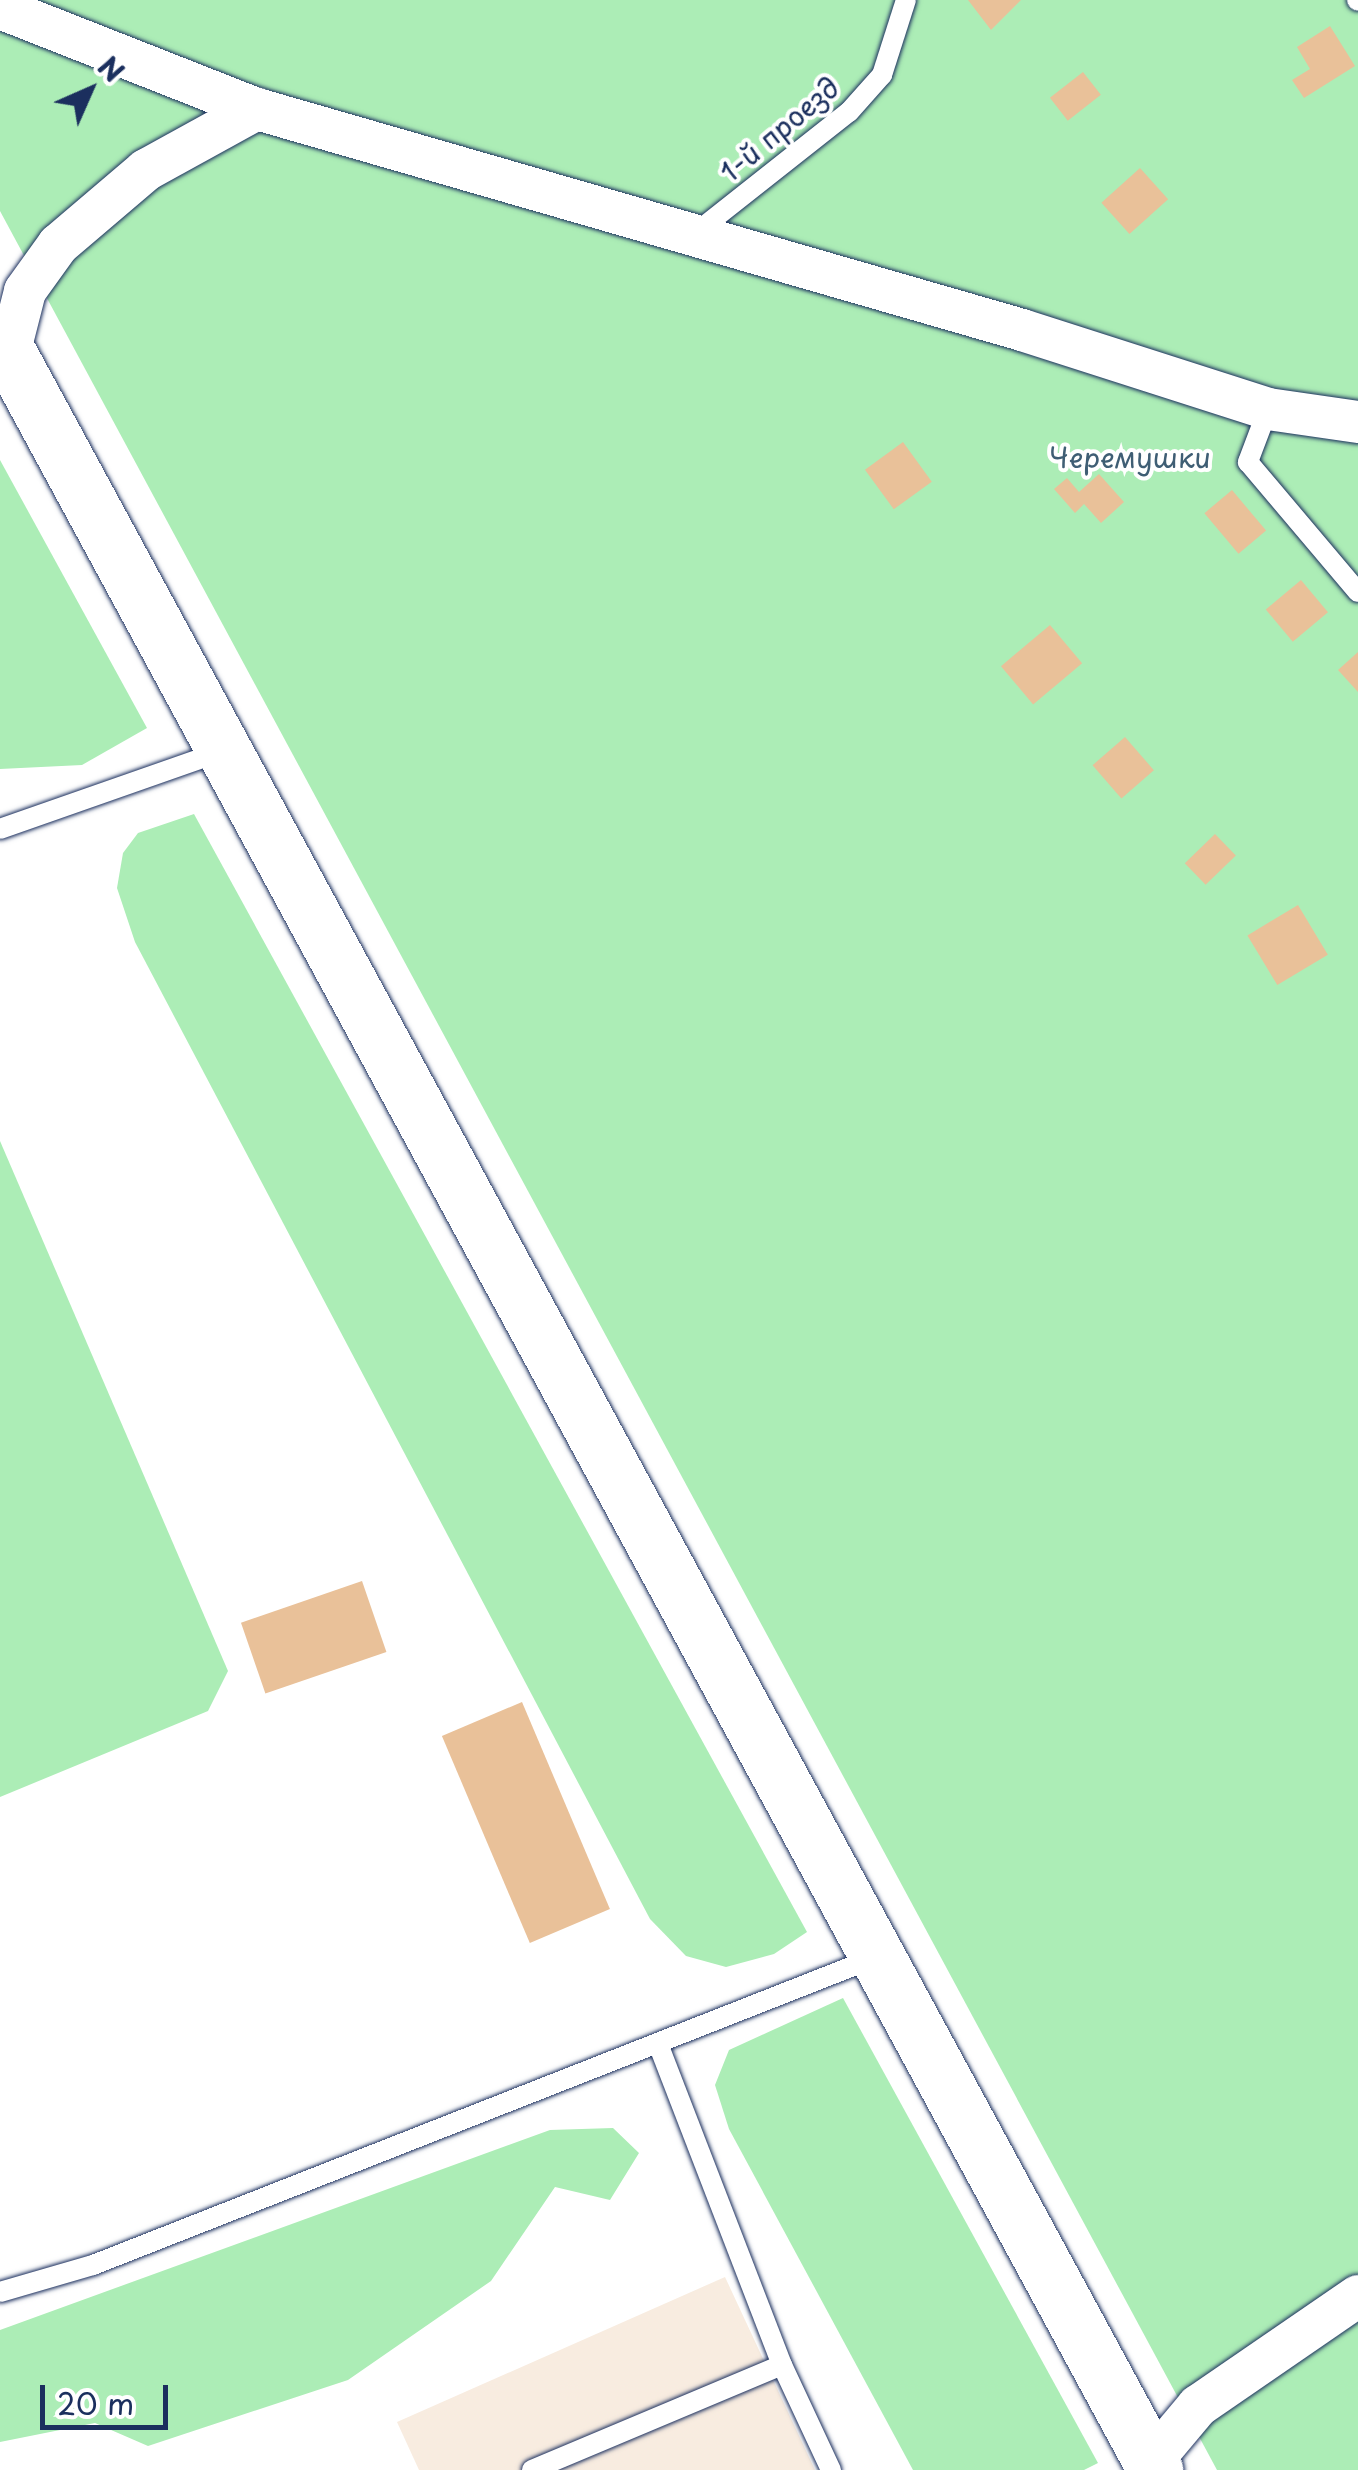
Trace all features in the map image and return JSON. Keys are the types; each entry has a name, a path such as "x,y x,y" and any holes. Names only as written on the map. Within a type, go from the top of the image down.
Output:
{"main road":[{"path":"5,345 220,752 878,1956 1148,2467"}],"street":[{"path":"0,8 257,108 1268,409 1358,422"},
{"path":"5,345 25,291 58,245 146,170 257,108"},
{"path":"1148,2467 1198,2406 1358,2296"}],"lane":[{"name":"1-й проезд","path":"693,235 850,112 882,75 906,0"},
{"path":"1268,409 1248,462 1358,592"},
{"path":"0,829 220,752"},
{"path":"0,2292 93,2265 878,1956"},
{"path":"658,2043 782,2366 831,2470"},
{"path":"532,2470 782,2366"}],"shaded area":[{"path":"725,2277 815,2470 419,2470 397,2422"}],"green space":[{"name":"Черемушки","path":"0,0 1358,0 1358,2470 1217,2470 0,211"},
{"path":"0,460 147,728 82,765 0,769"},
{"path":"194,814 807,1932 774,1954 726,1967 686,1956 650,1919 135,942 117,888 123,853 138,833"},
{"path":"0,1141 228,1671 208,1711 0,1797"},
{"path":"843,1998 1098,2463 1084,2470 913,2470 729,2129 715,2085 729,2050"},
{"path":"613,2128 639,2153 610,2200 555,2187 491,2281 348,2380 148,2446 95,2423 0,2442 0,2330 550,2130"}],"building":[{"path":"968,0 1021,0 991,30"},
{"path":"1330,26 1355,66 1304,98 1292,80 1310,69 1297,47"},
{"path":"1083,72 1101,95 1068,121 1050,98"},
{"path":"1140,168 1168,199 1129,234 1101,203"},
{"path":"903,442 932,482 894,509 865,470"},
{"path":"1099,474 1124,502 1101,523 1084,504 1075,513 1054,489 1067,478 1079,492"},
{"path":"1232,490 1266,531 1238,554 1204,513"},
{"path":"1301,580 1328,612 1293,642 1266,610"},
{"path":"1050,625 1082,663 1033,704 1001,666"},
{"path":"1358,652 1358,692 1338,670"},
{"path":"1125,737 1154,770 1121,798 1093,765"},
{"path":"1215,834 1236,856 1206,885 1185,863"},
{"path":"1298,905 1328,955 1277,985 1247,935"},
{"path":"362,1581 386,1652 265,1694 241,1623"},
{"path":"522,1702 610,1909 530,1943 442,1736"}]}
